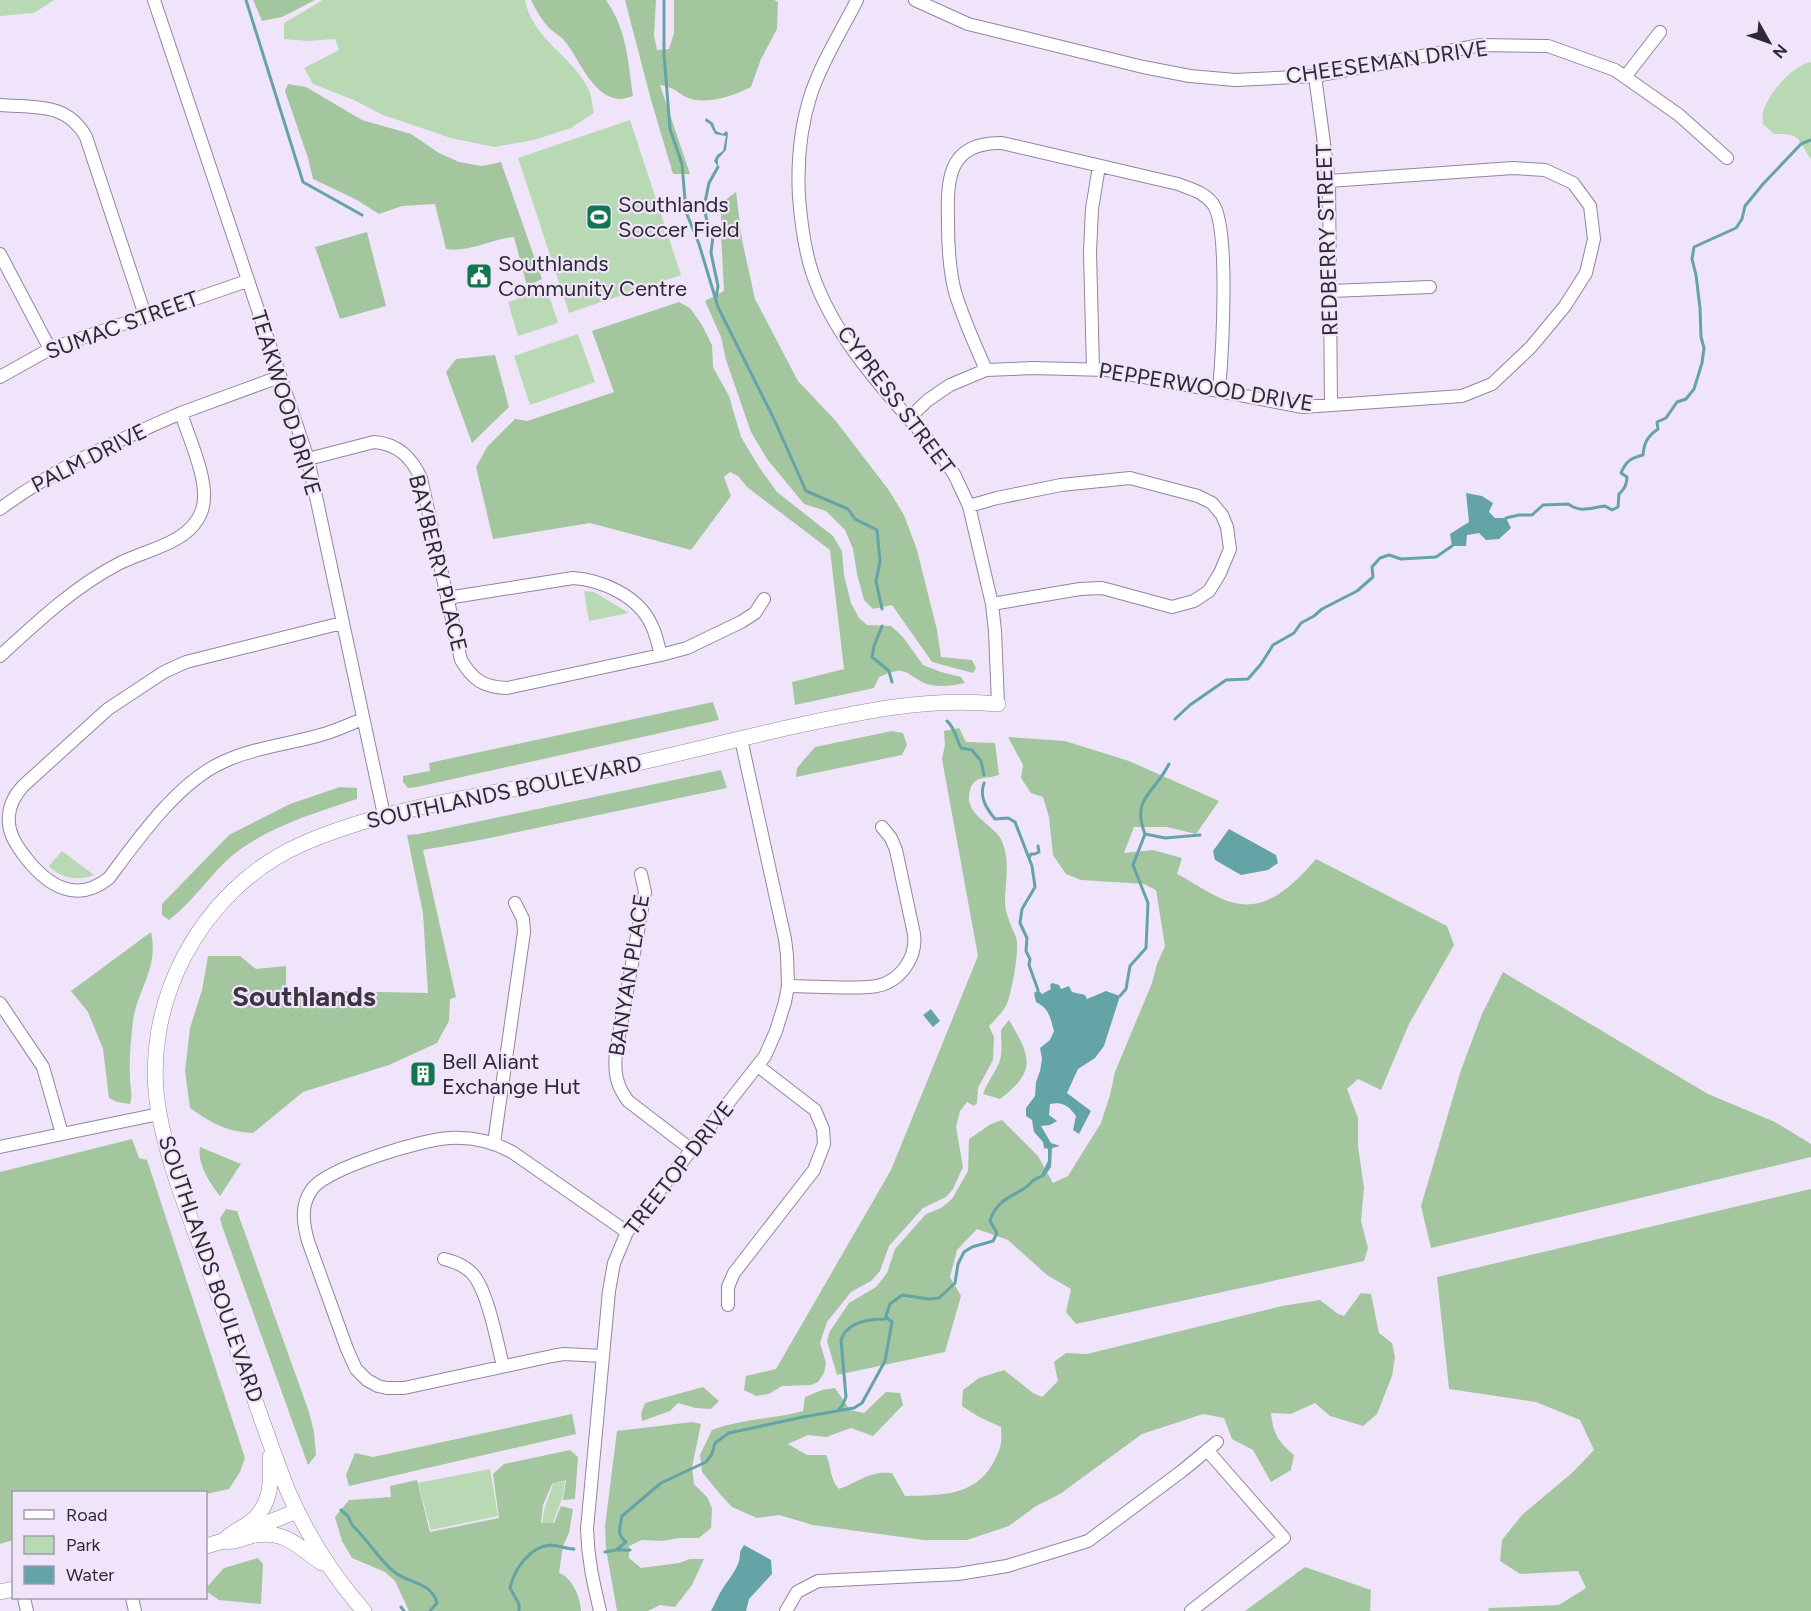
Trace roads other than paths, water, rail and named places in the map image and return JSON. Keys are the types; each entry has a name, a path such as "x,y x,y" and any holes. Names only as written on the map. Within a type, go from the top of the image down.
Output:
{"main road":[{"name":"SOUTHLANDS BOULEVARD","path":"364,1611 330,1567 297,1511 176,1177 159,1114 155,1057 165,1002 189,946 207,920 227,896 272,861 297,846 384,815 585,775 889,707 955,702 998,704"},
{"path":"223,1541 255,1518 267,1501 271,1486 268,1436"},
{"path":"207,1546 297,1511"},
{"path":"223,1541 237,1541 260,1535 281,1537 298,1544 321,1563 330,1567"}],"street":[{"name":"TEAKWOOD DRIVE","path":"154,0 308,459 384,815"},
{"name":"CYPRESS STREET","path":"857,0 812,91 802,127 799,145 799,189 803,231 812,272 824,301 843,335 865,366 945,460 969,506 992,604 998,704"},
{"name":"CHEESEMAN DRIVE","path":"915,0 968,24 1143,67 1190,76 1235,80 1316,76 1481,45 1548,46 1615,70 1679,115 1727,158"},
{"path":"1625,77 1660,32"},
{"name":"REDBERRY STREET","path":"1316,76 1329,180 1332,405"},
{"path":"0,105 55,109 78,123 86,137 145,315"},
{"path":"986,370 962,312 950,269 947,194 950,175 958,159 965,151 989,142 1002,143 1178,184 1203,194 1218,214 1222,242 1224,345 1219,390"},
{"path":"1093,369 1090,252 1092,209 1099,166"},
{"name":"PEPPERWOOD DRIVE","path":"909,418 928,400 950,386 986,370 1093,369 1303,407 1462,396 1492,384 1531,347 1565,306 1586,273 1594,239 1590,206 1573,183 1545,170 1513,168 1329,180"},
{"path":"0,254 50,349"},
{"name":"SUMAC STREET","path":"0,377 50,349 247,281"},
{"path":"1331,291 1430,287"},
{"name":"PALM DRIVE","path":"0,509 53,473 92,453 181,413 279,377"},
{"path":"0,656 77,590 118,564 189,532 197,520 204,498 203,483 181,413"},
{"name":"BAYBERRY PLACE","path":"308,459 374,442 385,443 401,450 415,466 421,478 461,660 469,673 491,687 507,688 661,656 687,648 732,627 755,613 764,599"},
{"path":"969,506 997,498 1061,486 1130,478 1198,496 1212,504 1222,515 1227,528 1230,549 1220,573 1209,591 1194,601 1172,607 1102,588 1080,589 992,604"},
{"path":"447,598 573,578 589,579 617,591 632,600 644,612 652,625 661,656"},
{"path":"342,623 186,662 142,686 108,709 23,786 10,806 9,830 28,860 52,884 62,889 92,888 101,885 109,878 149,824 166,806 210,769 244,754 325,734 363,719"},
{"name":"TREETOP DRIVE","path":"600,1611 589,1564 587,1529 612,1272 619,1246 627,1232 758,1066 776,1031 788,986 785,939 741,739"},
{"path":"788,986 879,985 895,978 909,962 915,944 914,934 896,850 882,826"},
{"name":"BANYAN PLACE","path":"641,874 645,892 615,1058 615,1078 628,1101 692,1150"},
{"path":"494,1143 524,932 522,914 514,903"},
{"path":"0,1004 43,1067 62,1134"},
{"path":"728,1305 728,1287 734,1274 814,1170 824,1143 821,1122 815,1110 758,1066"},
{"path":"0,1147 159,1114"},
{"path":"603,1356 564,1354 404,1388 382,1387 367,1380 356,1369 347,1349 308,1241 303,1215 304,1206 312,1189 325,1176 418,1143 434,1139 468,1138 494,1143 521,1158 627,1232"},
{"path":"444,1259 466,1268 478,1282 503,1366"},
{"path":"786,1611 797,1592 818,1581 958,1574 1007,1566 1088,1541 1217,1442"},
{"path":"1191,1611 1284,1538 1207,1450"}],"water":[{"path":"706,118 713,123 716,131 723,134 726,131 728,133 726,150 718,159 718,167 714,161 723,151 726,136 715,134 710,124 705,121"},
{"path":"1466,493 1482,496 1493,503 1489,512 1495,518 1506,518 1511,528 1499,539 1486,540 1479,533 1467,535 1466,546 1452,546 1450,534 1469,522"},
{"path":"1229,829 1276,855 1278,863 1268,870 1241,875 1215,860 1213,851"},
{"path":"1052,983 1059,985 1061,989 1069,986 1072,992 1085,995 1087,999 1106,991 1120,996 1104,1046 1095,1058 1078,1069 1067,1093 1091,1111 1079,1134 1073,1130 1076,1116 1071,1109 1062,1104 1050,1104 1049,1115 1057,1121 1041,1126 1051,1143 1060,1146 1052,1148 1051,1167 1044,1177 1040,1177 1048,1161 1048,1149 1044,1148 1043,1142 1034,1132 1032,1120 1026,1116 1026,1108 1035,1096 1042,1059 1040,1048 1050,1040 1054,1031 1049,1014 1036,1002 1034,993 1038,990 1042,994 1051,989"},
{"path":"931,1009 940,1021 933,1027 923,1015"},
{"path":"744,1545 771,1560 772,1574 749,1599 746,1611 711,1611 737,1567"}],"waterway":[{"path":"246,0 303,182 362,215"},
{"path":"664,0 664,54 670,129 682,164 686,212 699,244 718,307 773,417 806,491 848,509 855,519 877,530 880,561 876,581 882,609"},
{"path":"1506,518 1532,515 1543,505 1568,504 1581,509 1605,506 1612,510 1618,507 1619,494 1627,480 1627,477 1621,473 1623,469 1629,461 1643,455 1647,440 1658,429 1657,422 1666,418 1677,402 1686,399 1694,389 1702,363 1704,348 1696,275 1692,259 1694,247 1736,228 1742,219 1745,206 1763,184 1801,144 1811,140"},
{"path":"716,298 718,286 711,253 713,236 708,226 704,207 709,183 718,167"},
{"path":"1175,719 1190,705 1226,680 1248,679 1273,645 1294,633 1301,623 1322,609 1357,591 1373,577 1372,567 1380,558 1389,555 1401,559 1436,557 1452,546"},
{"path":"882,626 872,657 889,671 892,682"},
{"path":"947,721 954,730 961,748 972,750 981,761 984,775"},
{"path":"1120,996 1126,989 1130,966 1146,948 1148,903 1133,865 1145,834 1141,822 1142,804 1169,764"},
{"path":"984,783 982,793 986,806 995,819 1008,818 1015,822 1032,866 1035,887 1022,909 1020,923 1027,938 1026,951 1038,990"},
{"path":"1145,834 1165,838 1200,835"},
{"path":"1029,858 1031,854 1039,852 1038,846"},
{"path":"838,1410 846,1397 841,1340 848,1329 865,1321 885,1319 890,1304 902,1295 929,1299 939,1298 955,1283 958,1264 964,1252 972,1247 993,1241 997,1233 990,1221 996,1209 1040,1177"},
{"path":"605,1552 616,1550 626,1542 620,1533 622,1516 661,1483 706,1462 712,1454 715,1443 729,1433 854,1408 862,1403 885,1361 892,1322 886,1317"},
{"path":"341,1510 393,1571 430,1591 437,1603 430,1611"},
{"path":"519,1611 519,1604 510,1588 519,1567 529,1555 535,1550 550,1545 574,1549"},
{"path":"617,1550 630,1550"},
{"path":"401,1607 404,1611"}],"place":[{"name":"Southlands Soccer Field","path":"599,217"},
{"name":"Southlands Community Centre","path":"479,276"},
{"name":"Bell Aliant Exchange Hut","path":"423,1074"}],"district":[{"name":"Southlands","path":"304,996"}]}
